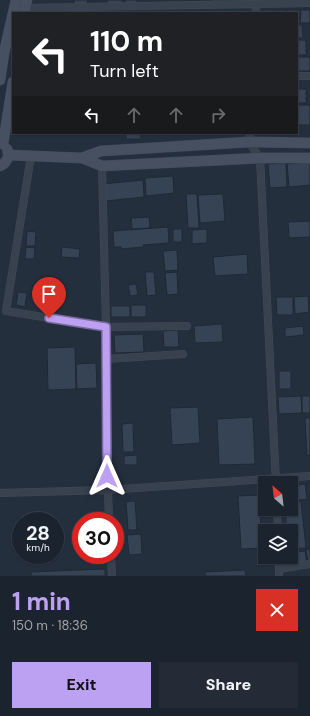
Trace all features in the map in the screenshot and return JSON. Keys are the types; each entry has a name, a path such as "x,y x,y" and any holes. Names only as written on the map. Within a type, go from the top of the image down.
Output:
{"street":[{"path":"13,12 16,0"},
{"path":"26,7 310,3"},
{"path":"256,4 256,12"},
{"path":"0,80 2,53 12,15"},
{"path":"298,76 310,76"},
{"path":"0,166 6,163 9,155 2,143 12,88"},
{"path":"250,138 260,158 276,476"},
{"path":"82,158 102,151 250,138 310,143"},
{"path":"9,155 82,158 102,166 260,158 310,158"},
{"path":"31,156 6,311 106,327 187,326"},
{"path":"102,166 107,359 109,512"},
{"path":"107,359 183,354"},
{"path":"298,478 310,476"},
{"path":"0,493 108,490 258,482"},
{"path":"111,564 112,576"},
{"path":"279,572 310,564"}],"building":[{"path":"74,0 88,0 87,4 74,4"},
{"path":"104,0 104,1 91,1"},
{"path":"107,0 122,0 122,5 107,5"},
{"path":"125,0 137,0 137,5 125,5"},
{"path":"205,0 205,1 191,1"},
{"path":"209,0 223,0 223,4 209,4"},
{"path":"263,10 275,10 275,12 263,12"},
{"path":"278,10 285,10 285,12 278,12"},
{"path":"287,10 298,10 298,12 287,12"},
{"path":"301,10 310,10 310,23 300,23"},
{"path":"298,25 302,25 303,38 298,38"},
{"path":"298,40 306,40 306,55 298,55"},
{"path":"298,57 310,57 310,71 298,71"},
{"path":"298,89 306,89 306,103 298,103"},
{"path":"298,105 310,105 310,125 298,125"},
{"path":"126,134 140,134 141,139 126,139"},
{"path":"310,162 310,185 289,187 287,164"},
{"path":"286,163 287,187 270,188 268,164"},
{"path":"173,176 174,193 146,196 145,178"},
{"path":"143,180 144,197 105,201 103,184"},
{"path":"186,194 197,194 199,228 188,228"},
{"path":"223,194 225,221 200,223 198,195"},
{"path":"149,217 150,228 132,229 131,218"},
{"path":"310,221 310,237 289,238 288,222"},
{"path":"168,227 169,243 143,245 144,247 121,249 121,247 114,247 113,231"},
{"path":"173,229 182,229 182,242 173,242"},
{"path":"207,229 207,243 192,244 192,230"},
{"path":"27,231 36,232 35,246 26,246"},
{"path":"26,247 35,248 34,259 25,259"},
{"path":"62,247 80,249 79,258 61,257"},
{"path":"177,250 178,270 165,271 163,251"},
{"path":"247,254 248,274 215,276 213,257"},
{"path":"145,272 154,272 156,295 147,296"},
{"path":"177,272 178,294 167,295 165,273"},
{"path":"136,284 138,295 130,296 128,285"},
{"path":"18,292 27,293 25,307 16,305"},
{"path":"308,296 309,312 295,314 294,297"},
{"path":"276,297 293,297 293,315 277,315"},
{"path":"44,301 54,302 52,315 43,314"},
{"path":"131,305 146,305 146,317 131,317"},
{"path":"111,306 130,306 130,317 111,317"},
{"path":"222,324 223,342 195,343 194,326"},
{"path":"303,326 304,335 285,337 285,328"},
{"path":"178,330 179,347 164,347 163,331"},
{"path":"143,334 144,352 115,353 114,335"},
{"path":"75,347 76,389 48,390 47,348"},
{"path":"96,363 97,388 77,389 76,364"},
{"path":"279,371 291,371 291,389 279,389"},
{"path":"301,396 302,413 279,414 278,397"},
{"path":"302,396 310,396 310,413 302,413"},
{"path":"198,407 200,443 172,445 170,408"},
{"path":"253,417 255,464 219,465 217,419"},
{"path":"305,418 310,418 310,455 307,456"},
{"path":"133,423 134,452 123,452 122,424"},
{"path":"137,455 137,465 124,465 124,456"},
{"path":"305,484 307,499 298,500 298,485"},
{"path":"258,495 258,516 260,516 261,524 258,524 258,548 241,549 238,496"},
{"path":"135,501 137,530 128,530 126,502"},
{"path":"298,501 301,501 306,548 298,549 298,524 286,524 286,516 298,516"},
{"path":"141,534 142,554 129,555 127,535"},
{"path":"310,549 310,561 308,561 306,550"},
{"path":"305,551 307,563 290,565 298,564 298,552"},
{"path":"105,569 105,576 31,576 31,572"},
{"path":"245,570 246,576 205,576 205,572"}],"route":[{"path":"49,318 106,327 107,476"}]}
